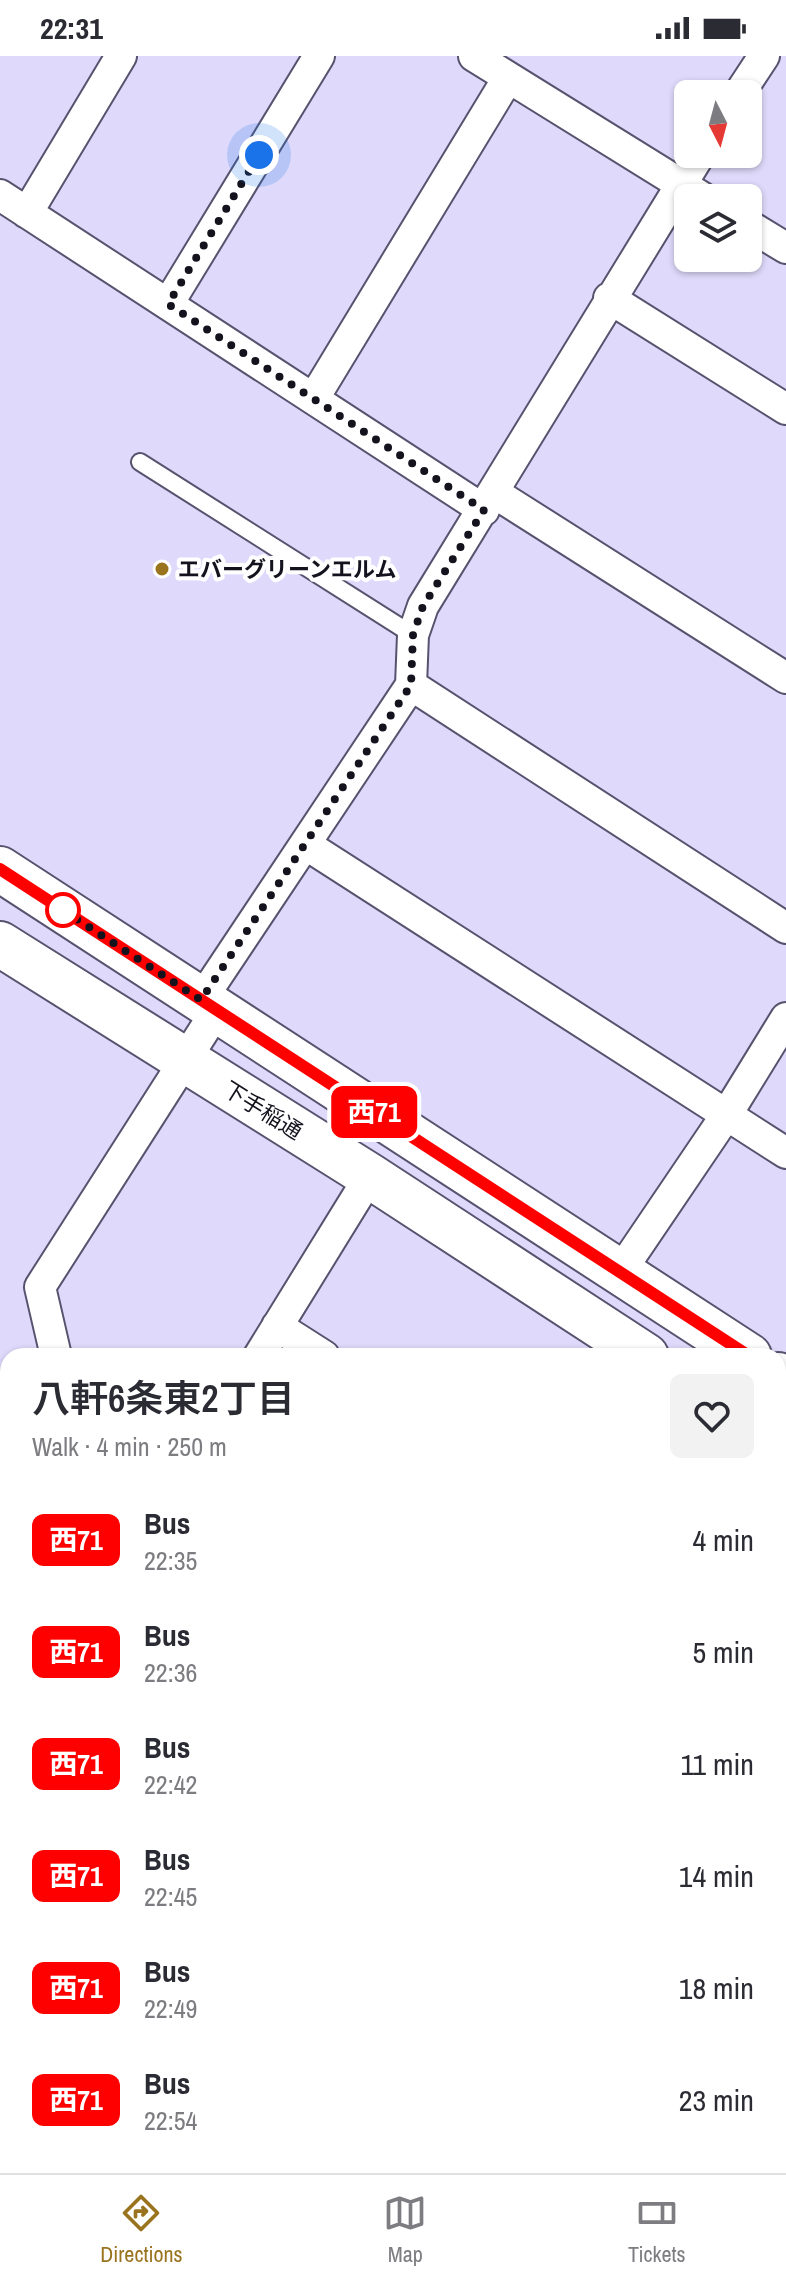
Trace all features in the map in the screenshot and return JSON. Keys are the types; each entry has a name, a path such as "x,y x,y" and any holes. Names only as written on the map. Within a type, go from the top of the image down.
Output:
{"main road":[{"path":"0,869 737,1348"},
{"name":"下手稲通","path":"0,944 370,1176 634,1348"}],"street":[{"path":"27,213 121,56"},
{"path":"168,304 319,56"},
{"path":"474,56 680,184"},
{"path":"748,80 764,56"},
{"path":"314,398 508,78"},
{"path":"0,195 314,398 786,678"},
{"path":"54,1348 40,1287 184,1062 209,1005 305,844 411,685 413,635 423,606 609,298 674,213"},
{"path":"762,233 786,248"},
{"path":"609,298 786,409"},
{"path":"411,685 786,928"},
{"path":"305,844 786,1153"},
{"path":"620,1272 727,1114 786,1018"},
{"path":"264,1348 370,1176"},
{"path":"277,1326 311,1348"}],"lane":[{"path":"140,462 413,635"}],"bus line":[{"name":"西71","path":"0,869 737,1348"}],"place":[{"name":"エバーグリーンエルム","path":"162,569"}],"route":[{"path":"63,910 58,907 201,1000 411,685 413,635 423,606 484,510 168,304 259,155"}]}
